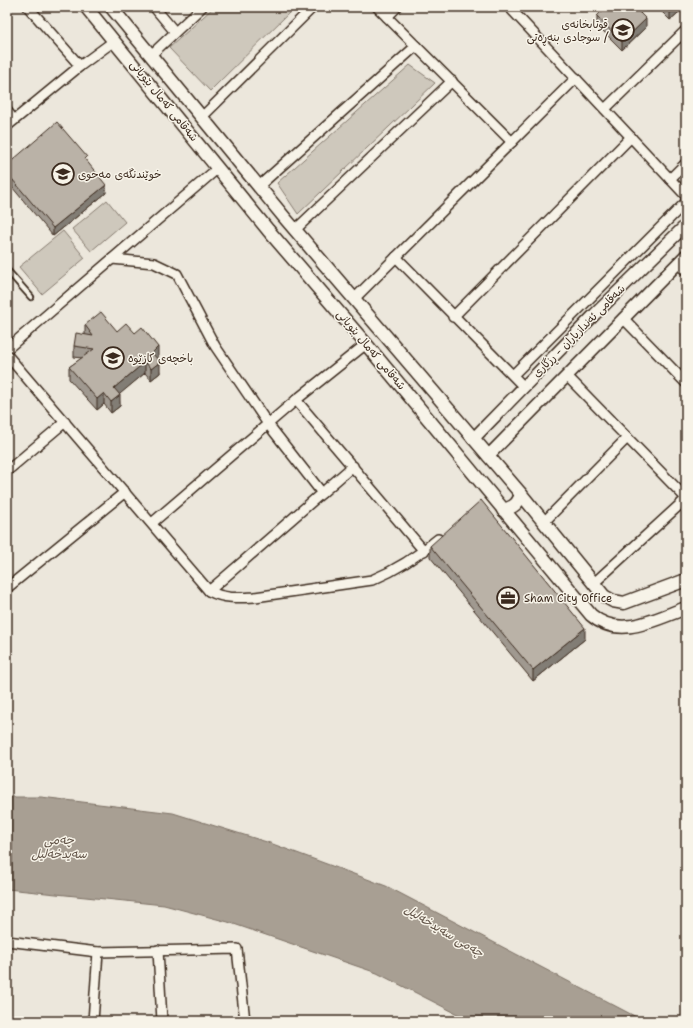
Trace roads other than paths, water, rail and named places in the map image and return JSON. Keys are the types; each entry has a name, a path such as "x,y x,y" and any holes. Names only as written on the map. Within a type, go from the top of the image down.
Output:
{"main road":[{"name":"شەقامی کەمال بێویانی","path":"86,7 268,230 366,344 486,497 503,510 585,609 605,625 628,627 686,608"},
{"name":"شەقامی کەمال بێویانی","path":"111,7 284,217 521,494 593,584 607,598 620,603 686,580"},
{"path":"268,230 271,223 276,218 284,217"},
{"path":"503,510 511,508 519,503 521,494"}],"street":[{"path":"28,7 80,66"},
{"path":"154,7 176,32"},
{"path":"151,54 202,7"},
{"path":"202,117 313,7"},
{"path":"377,7 512,142"},
{"path":"387,17 397,7"},
{"path":"509,7 686,196"},
{"path":"604,109 686,30"},
{"path":"7,111 11,123 80,66 114,41"},
{"path":"259,186 416,46"},
{"path":"354,298 576,78"},
{"path":"295,230 452,81"},
{"path":"454,317 631,137"},
{"path":"670,179 686,163"},
{"path":"7,349 218,168"},
{"path":"513,375 686,202"},
{"name":"شەقامی ئەندازیاران - ڕزگاری","path":"473,439 686,225"},
{"path":"396,257 524,387"},
{"path":"112,259 154,263 177,274 215,346 268,424 322,493"},
{"name":"شەقامی ئەندازیاران - ڕزگاری","path":"488,456 623,318 683,263"},
{"path":"623,318 686,383"},
{"path":"152,523 296,400 366,344"},
{"path":"7,355 209,591 219,596 236,599 359,583 384,574 424,551 447,531"},
{"path":"567,376 686,499 593,584"},
{"path":"296,400 424,551"},
{"path":"7,471 65,422"},
{"path":"544,522 627,438"},
{"path":"209,591 353,466"},
{"path":"7,588 125,492"},
{"path":"7,941 98,952 237,949 245,1021"},
{"path":"158,950 162,1021"},
{"path":"93,1021 98,952"}],"lane":[{"path":"7,270 31,297"}],"water":[{"name":"چەمی سەیدخەلیل","path":"7,797 41,797 173,813 270,843 386,886 644,1021 471,1021 377,973 228,922 164,905 7,889"}],"place":[{"name":"قوتابخانەی سوجادی بنەڕەتی /","path":"623,30"},
{"name":"خوێندنگەی مەحوی","path":"63,174"},
{"name":"باخچەی کازێوە","path":"113,358"},
{"name":"Sham City Office","path":"508,598"}]}
